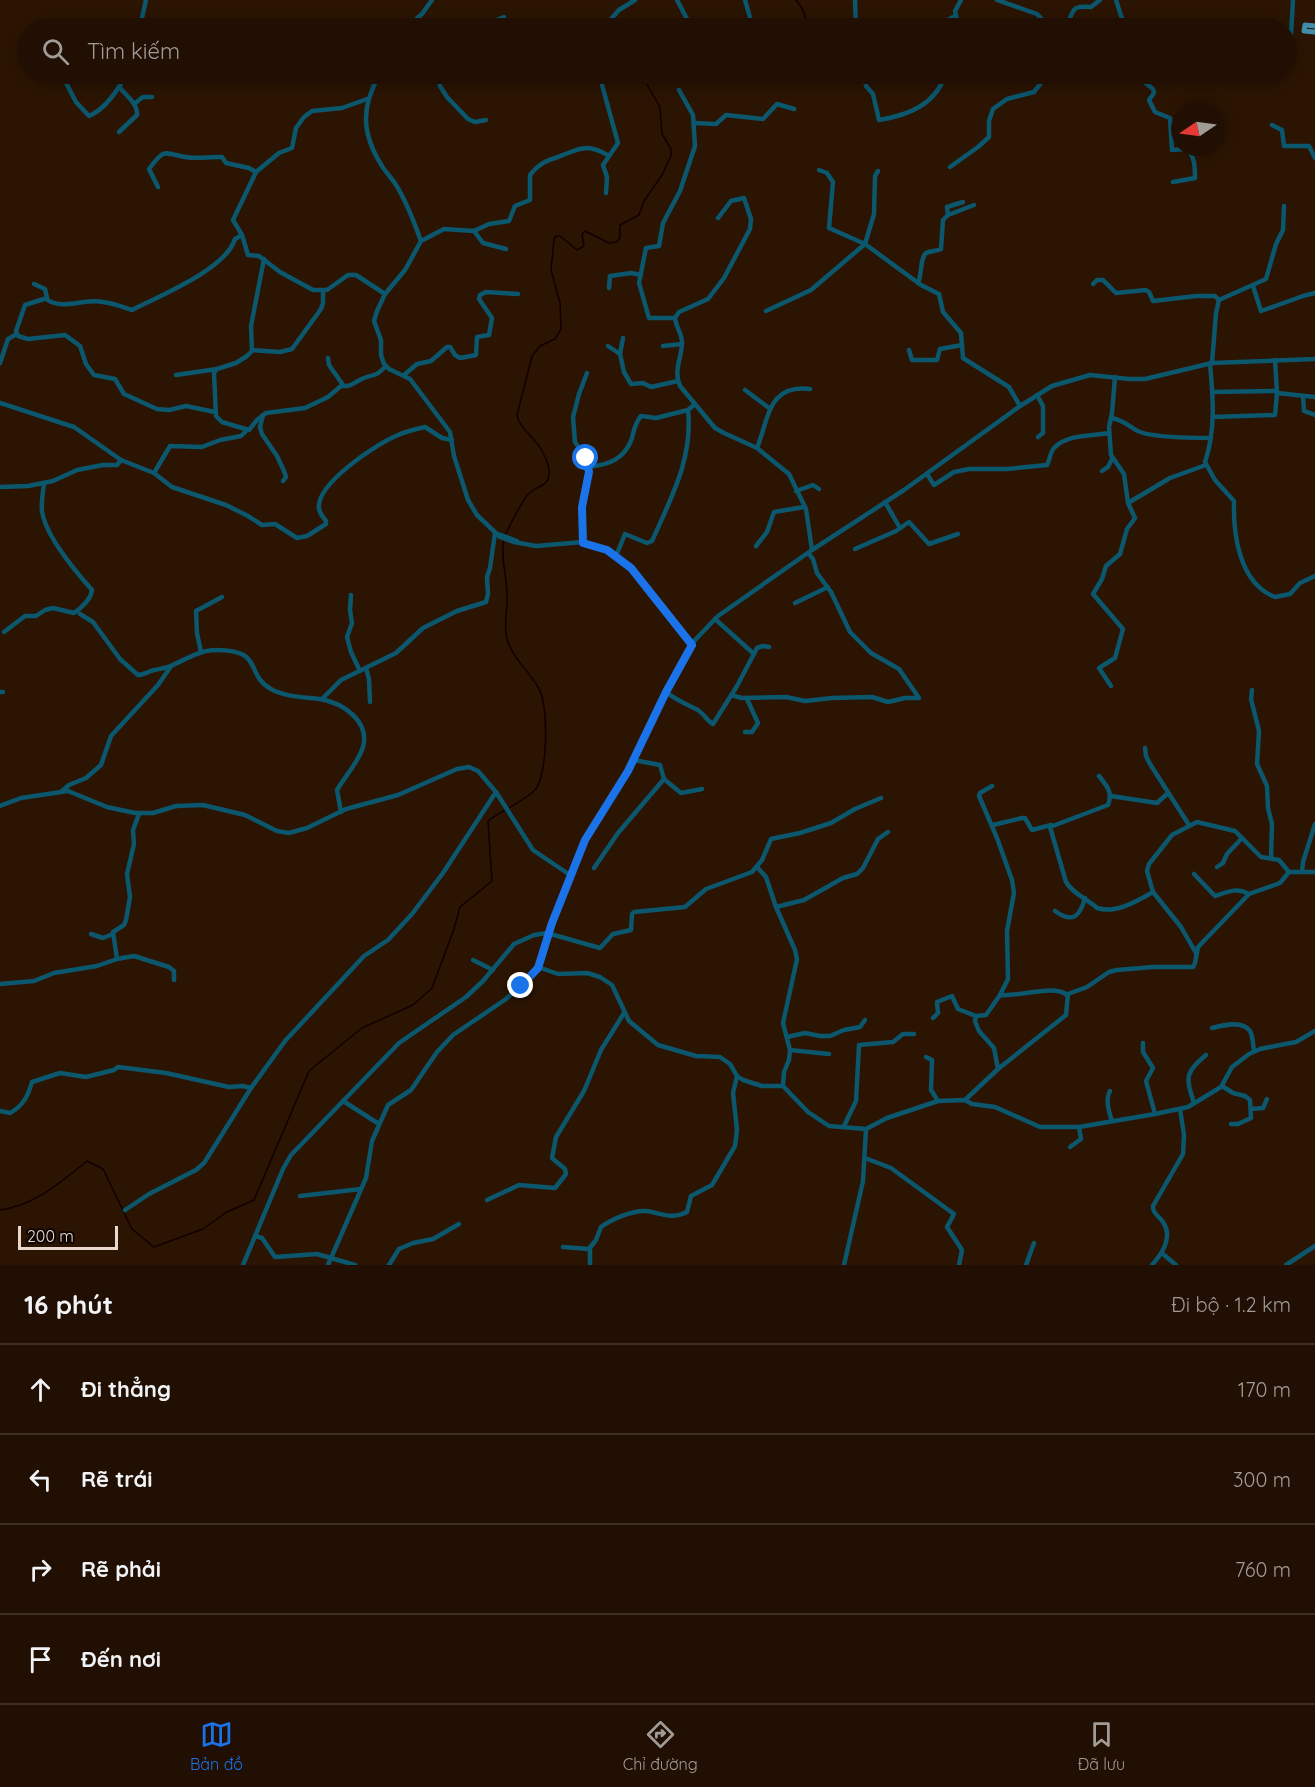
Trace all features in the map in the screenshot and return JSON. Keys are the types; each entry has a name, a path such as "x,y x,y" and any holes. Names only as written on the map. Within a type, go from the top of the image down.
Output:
{"main road":[{"path":"1315,26 1305,28 1315,32"}],"street":[{"path":"142,18 146,0"},
{"path":"417,18 432,0"},
{"path":"610,18 632,0"},
{"path":"676,0 686,18"},
{"path":"746,0 750,18"},
{"path":"855,0 856,18"},
{"path":"951,18 955,16 956,5 961,0"},
{"path":"998,0 1037,14 1041,18"},
{"path":"1070,18 1078,6 1091,7 1100,0"},
{"path":"1116,0 1122,18"},
{"path":"1292,18 1293,0"},
{"path":"67,84 76,102 89,116 101,107 121,84"},
{"path":"375,84 367,99 367,126 383,169 396,184 405,200 421,241"},
{"path":"440,84 447,97 468,118 475,122 486,120"},
{"path":"602,84 618,143 603,165 607,177 606,193"},
{"path":"866,84 873,94 879,120 902,114 925,104 942,84"},
{"path":"950,167 989,137 989,117 998,105 1015,96 1036,91 1041,84"},
{"path":"1147,84 1153,89 1154,93 1149,100 1155,112 1170,118 1172,150 1185,148 1192,153 1195,178 1173,182"},
{"path":"119,87 137,108 137,115 119,132"},
{"path":"675,318 653,319 647,316 639,283 646,248 659,246 667,212 680,191 695,146 694,123 689,106 679,90"},
{"path":"134,104 143,97 152,97"},
{"path":"367,99 342,108 312,111 304,117 296,128 292,148 279,153 256,172 233,218 249,255 259,256 280,272 310,288 322,291 348,275 356,274 385,294"},
{"path":"694,123 716,124 726,115 763,119 777,104 794,109"},
{"path":"1272,124 1282,130 1284,146 1309,146 1315,158"},
{"path":"609,156 599,150 581,148 542,162 530,175 530,200 515,206 509,221 489,224 474,231 444,229 421,241 405,270 385,294 374,321 381,340 381,355 386,366 396,374 410,379 447,428 468,501 477,515 496,533 536,546 583,543 607,550 631,568 692,645"},
{"path":"158,187 149,169 157,157 166,153 186,157 219,156 226,163 249,168 256,172"},
{"path":"819,170 827,173 833,182 829,228 865,244 918,283 939,294 944,312 959,330 964,359 1009,387 1020,406"},
{"path":"766,311 811,290 865,244 873,220 874,176 878,171"},
{"path":"718,218 731,201 744,198 751,219 748,233 714,293 700,304 679,312 675,318 682,344 677,367 678,381 717,429 757,448 789,474 804,507 810,551 817,573 828,587 854,637 871,653 899,669 919,698 888,702 872,698 805,701 786,697 747,699 731,695"},
{"path":"948,215 947,207 963,202"},
{"path":"918,283 924,256 941,249 943,220 948,215 974,206"},
{"path":"1219,300 1266,279 1276,244 1283,230 1284,206"},
{"path":"474,231 483,243 506,249"},
{"path":"46,299 60,306 80,301 102,301 132,310 201,275 225,256 232,248 234,240 242,235"},
{"path":"176,375 217,369 236,363 252,350 251,326 264,259"},
{"path":"609,288 610,276 631,273 640,275"},
{"path":"1093,284 1097,280 1103,280 1116,293 1146,290 1153,301 1198,296 1215,296 1219,300"},
{"path":"34,284 45,289 46,299"},
{"path":"1253,286 1261,311 1315,293"},
{"path":"252,350 280,352 292,349 321,309 322,291"},
{"path":"404,375 417,364 431,361 447,347 450,347 460,358 476,355 477,337 490,334 492,318 479,299 480,294 483,292 518,294"},
{"path":"0,363 7,341 17,334 25,305 46,299"},
{"path":"1219,300 1211,363 1213,417 1206,465 1220,487 1234,501 1233,515 1240,552 1246,572 1257,587 1275,597 1288,595 1300,584 1315,576"},
{"path":"17,334 28,339 65,335 80,346 86,364 94,375 115,379 124,394 157,410 186,406 216,412"},
{"path":"623,338 620,354 624,372 631,384 643,383 651,387 678,381"},
{"path":"663,346 682,344"},
{"path":"909,350 914,361 937,360 939,350 962,345"},
{"path":"608,346 620,354"},
{"path":"328,358 330,367 343,385"},
{"path":"328,1265 367,1176 370,1145 390,1102 411,1090 448,1040 515,991 538,968 570,875 585,840 634,760 666,692 692,645 715,619 739,599 927,474 1037,394 1052,386 1090,375 1134,380 1211,363 1315,359"},
{"path":"1213,417 1274,416 1277,411 1275,360"},
{"path":"154,473 170,446 202,447 220,440 241,436 247,430 251,430 262,416 305,408 343,385 352,386 365,378 375,376 386,366"},
{"path":"217,369 213,375 216,416 222,422 247,430"},
{"path":"583,543 582,507 589,477 586,458 575,442 573,417 587,373"},
{"path":"1102,471 1112,459 1110,433 1115,377"},
{"path":"757,448 769,408 795,387 810,389"},
{"path":"745,390 769,408"},
{"path":"1213,392 1277,392 1315,397"},
{"path":"1037,394 1043,406 1043,433 1038,437"},
{"path":"1303,396 1304,411 1315,415"},
{"path":"0,403 74,427 121,460 154,473 166,480 171,487 226,505 262,525 275,524 293,537 301,538 326,524 326,520 320,513 319,503 328,485 370,451 399,435 423,427 442,438 452,440"},
{"path":"588,467 605,466 626,453 635,424 641,416 656,418 688,410 695,404"},
{"path":"616,556 624,534 647,543 652,541 677,486 685,461 688,446 688,410"},
{"path":"262,416 260,429 284,471 283,481"},
{"path":"1111,418 1121,420 1139,431 1151,434 1211,438"},
{"path":"927,474 934,485 954,472 969,469 1046,466 1053,448 1064,441 1081,436 1110,433"},
{"path":"1111,686 1100,668 1115,658 1123,629 1094,594 1106,566 1120,554 1126,531 1134,519 1128,503 1124,474 1112,459"},
{"path":"0,487 22,487 44,483 76,470 115,465 121,460"},
{"path":"1128,503 1165,481 1206,465"},
{"path":"4,632 25,616 36,616 45,610 53,608 71,613 76,612 92,593 92,590 76,573 46,526 42,510 44,483"},
{"path":"796,491 813,485 819,489"},
{"path":"885,502 900,528"},
{"path":"756,546 767,532 774,512 804,507"},
{"path":"855,549 910,522 929,544 958,534"},
{"path":"321,699 341,680 396,653 430,624 457,611 486,602 489,594 487,577 496,533"},
{"path":"795,603 828,587"},
{"path":"351,595 352,623 347,637 352,655 369,679 370,702"},
{"path":"201,652 196,611 222,597"},
{"path":"80,614 93,622 120,658 138,675 171,666 201,652 221,650 250,658 260,679 270,688 295,696 321,699 352,714 363,728 364,740 360,754 336,792 341,812"},
{"path":"715,619 754,654"},
{"path":"666,692 678,701 701,712 712,724 754,654 760,646 769,647"},
{"path":"62,791 69,785 86,778 101,765 111,736 158,685 171,666"},
{"path":"1252,690 1251,699 1259,730 1257,764 1267,786 1272,827 1271,858"},
{"path":"745,732 752,732 758,723 747,699"},
{"path":"1145,748 1147,760 1189,825"},
{"path":"634,760 660,765 664,779 681,793 702,789"},
{"path":"0,806 21,798 62,791 71,792 120,811 139,814 153,813 176,806 203,805 245,815 286,834 307,828 341,812 398,795 464,767 469,767 478,771 501,798 533,850 570,875"},
{"path":"993,825 1024,818 1032,830 1107,806 1111,796 1108,787 1099,776"},
{"path":"594,868 618,833 664,779"},
{"path":"933,1018 938,1013 937,1002 952,996 958,1009 976,1016 986,1015 1000,995 1008,974 1008,925 1014,893 993,825 979,796 992,786"},
{"path":"125,1210 199,1168 285,1041 364,956 388,940 412,914 443,873 496,792"},
{"path":"1111,796 1157,803 1168,793"},
{"path":"243,1265 287,1161 399,1043 466,997 493,970 514,944 534,935 549,933 600,948 613,934 631,930 634,912 687,906 706,889 752,872 757,867 771,839 831,823 881,798"},
{"path":"91,934 103,938 124,925 126,920 130,897 127,874 134,844 133,830 139,814"},
{"path":"1196,953 1154,892 1147,869 1172,835 1197,822 1218,826 1232,830 1261,857 1279,861 1289,872 1315,872"},
{"path":"1302,872 1303,861 1315,824"},
{"path":"1051,825 1066,882 1096,909 1107,910 1126,905 1154,892"},
{"path":"776,907 804,900 843,878 857,874 863,868 878,839 888,832"},
{"path":"1217,867 1223,863 1227,854 1242,838"},
{"path":"757,867 766,877 795,950 796,959 783,1023 790,1050 783,1086"},
{"path":"1067,995 1087,987 1108,972 1153,967 1192,967 1198,947 1249,894 1280,883 1289,872"},
{"path":"1194,874 1215,896 1225,891 1240,890 1249,894"},
{"path":"1055,911 1064,916 1077,915 1081,912 1085,898"},
{"path":"113,933 117,959"},
{"path":"0,984 34,981 54,973 97,966 134,956 172,969 174,980"},
{"path":"472,960 493,970"},
{"path":"538,968 558,974 587,973 600,977 612,985 629,1021 658,1045 696,1056 720,1057 730,1064 737,1077 759,1086 783,1086 808,1112 824,1125 829,1126 866,1129 886,1118 938,1101 965,1100 972,1104 995,1107 1041,1127 1079,1127 1155,1114 1180,1109 1222,1086 1233,1067 1254,1051 1296,1042 1315,1031"},
{"path":"1000,995 1053,991 1067,995"},
{"path":"965,1100 998,1069 1066,1015 1067,995"},
{"path":"487,1200 519,1185 555,1188 566,1174 566,1171 552,1158 555,1140 584,1091 601,1050 624,1013"},
{"path":"976,1016 976,1027 994,1048 998,1069"},
{"path":"787,1037 805,1033 830,1035 860,1027 865,1020"},
{"path":"1212,1028 1226,1025 1244,1026 1250,1032 1254,1051"},
{"path":"844,1126 856,1101 858,1046 893,1042 903,1034 914,1034"},
{"path":"1143,1043 1143,1052 1153,1068 1146,1081 1155,1114"},
{"path":"790,1050 829,1054"},
{"path":"1194,1103 1188,1075 1206,1055"},
{"path":"926,1058 932,1060 931,1090 938,1101"},
{"path":"0,1111 10,1113 17,1109 26,1100 34,1080 63,1072 86,1077 118,1067 172,1074 229,1087 251,1088"},
{"path":"590,1265 590,1248 606,1223 640,1211 660,1216 684,1214 688,1211 692,1195 712,1185 718,1178 737,1140 733,1092 737,1077"},
{"path":"1222,1086 1250,1100 1252,1117 1236,1125 1231,1124"},
{"path":"1110,1091 1108,1106 1112,1122"},
{"path":"1251,1109 1263,1108 1267,1099"},
{"path":"343,1101 379,1124"},
{"path":"1152,1265 1162,1254 1166,1229 1152,1208 1183,1154 1184,1135 1180,1109"},
{"path":"1070,1147 1081,1140 1079,1127"},
{"path":"844,1265 862,1190 866,1129"},
{"path":"865,1158 891,1168 954,1214 947,1227 962,1250 958,1265"},
{"path":"300,1196 361,1189"},
{"path":"389,1265 401,1248 415,1242 434,1239 459,1224"},
{"path":"255,1236 262,1238 275,1257 317,1254 355,1265"},
{"path":"1026,1265 1034,1243"},
{"path":"1286,1265 1315,1246"},
{"path":"563,1247 590,1248"},
{"path":"1162,1254 1176,1265"}],"waterway":[{"path":"796,0 805,18"},
{"path":"505,535 526,497 546,483 549,474 548,464 541,449 518,420 517,415 532,356 540,346 555,339 561,329 560,303 551,270 554,239 560,236 577,250 584,246 582,234 585,231 609,243 617,242 620,238 620,225 639,215 644,201 662,175 671,156 671,149 662,134 660,107 647,84"},
{"path":"0,1210 12,1208 36,1198 57,1185 87,1161 103,1169 132,1229 154,1247 203,1229 227,1212 254,1200 309,1071 362,1028 413,1005 432,988 460,907 492,881 488,821 534,791 539,784 542,772 546,742 542,698 539,689 513,653 506,633 507,587 503,553 504,539"}],"route":[{"path":"521,986 538,968 552,923 585,840 628,771 653,717 692,645 631,568 607,550 583,543 582,507 589,477 586,458"}]}
